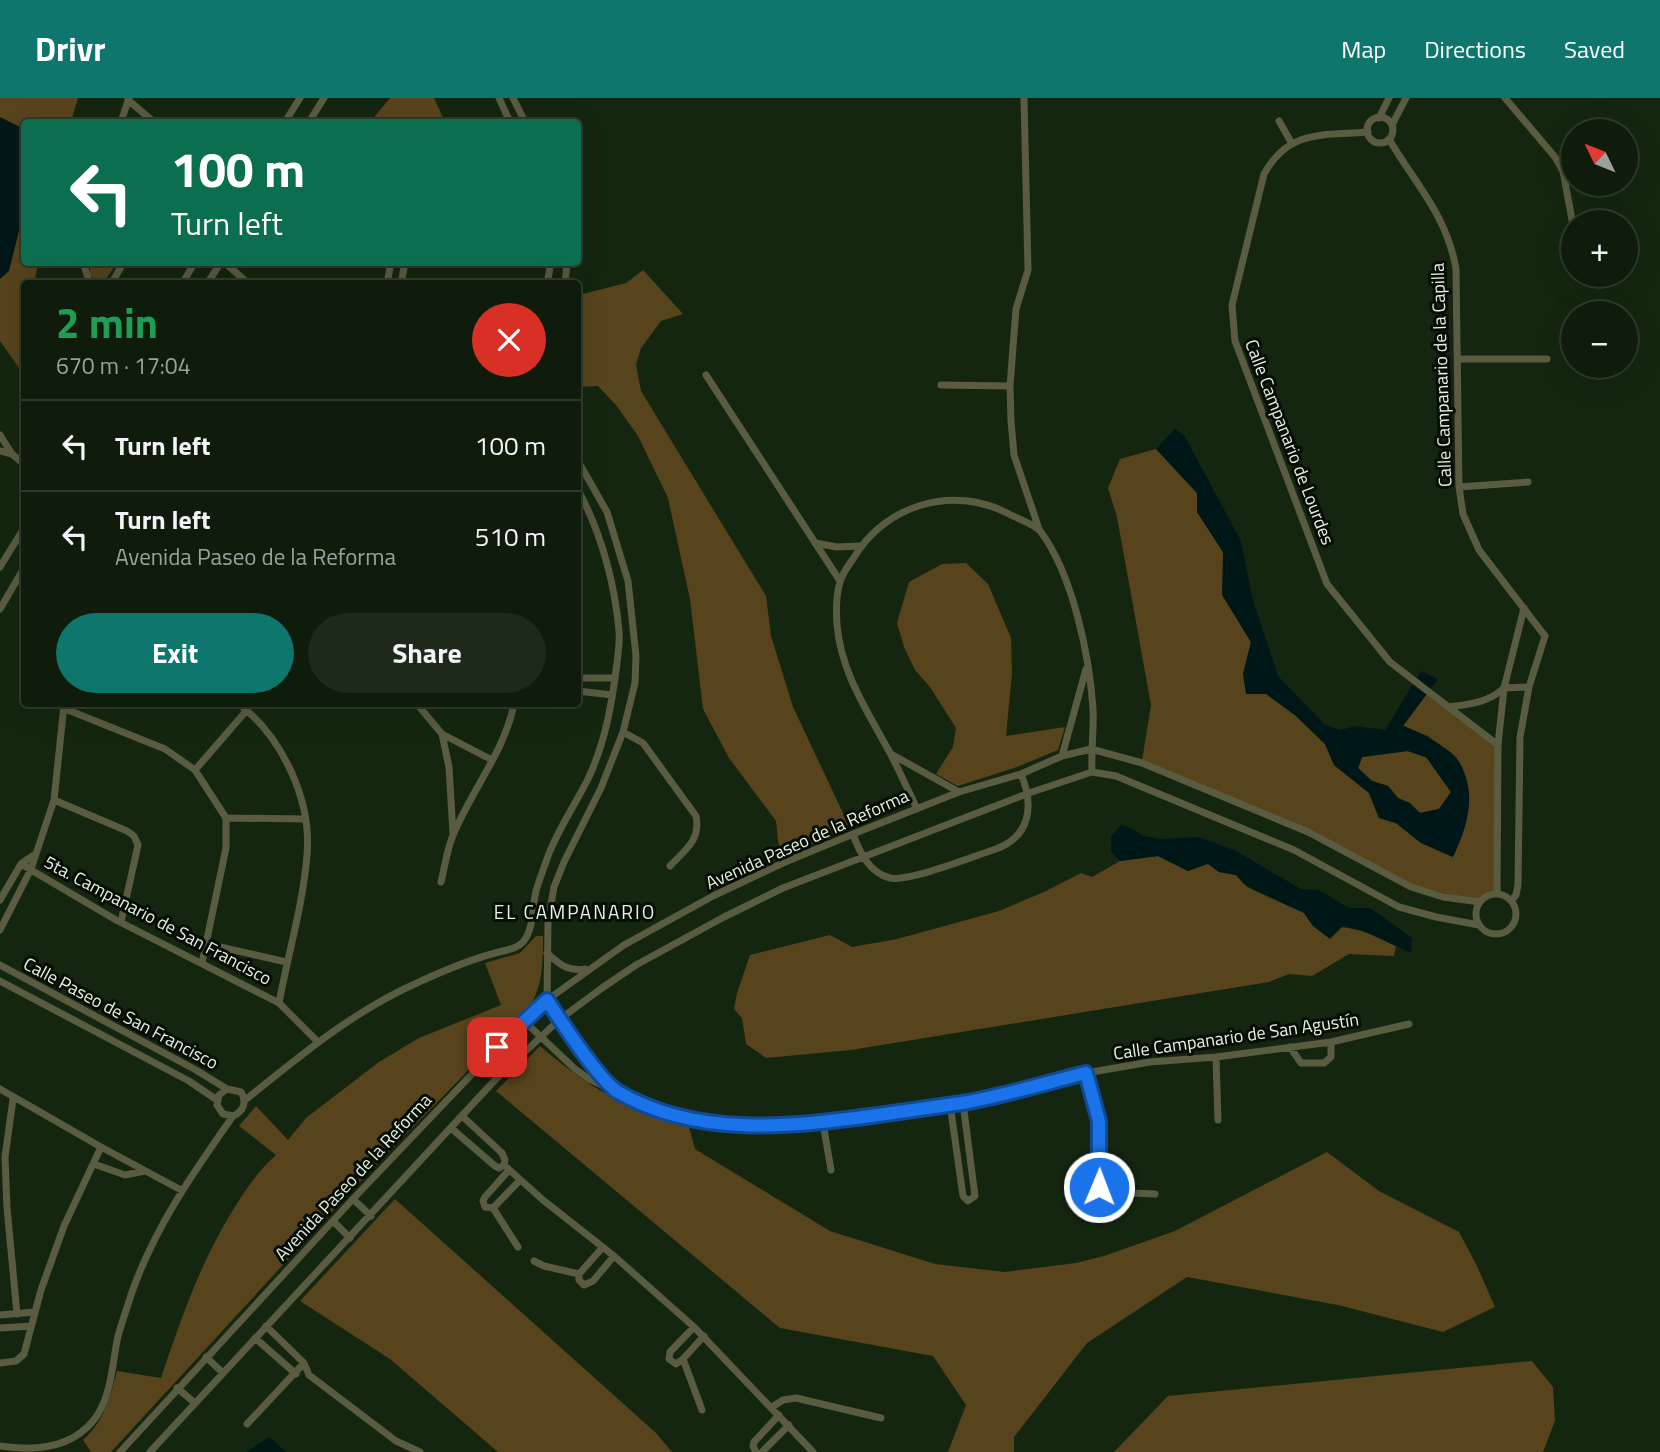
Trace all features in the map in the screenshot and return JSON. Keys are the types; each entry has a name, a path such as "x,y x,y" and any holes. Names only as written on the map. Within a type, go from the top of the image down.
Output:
{"street":[{"path":"287,119 300,98"},
{"path":"313,119 324,98"},
{"path":"499,98 509,119"},
{"path":"513,98 524,119"},
{"path":"1024,98 1028,270 1016,310 1010,386 1014,455 1039,529 1064,574 1088,662 1093,712 1092,772 1116,776 1294,850 1399,907 1479,925 1490,933 1497,934 1507,930 1516,915 1511,901 1497,894 1480,902 1476,909 1479,925"},
{"path":"1379,118 1390,98"},
{"path":"1392,125 1406,98"},
{"path":"1505,98 1555,157 1563,171 1570,210"},
{"path":"122,119 129,99 151,119"},
{"path":"1387,119 1392,125 1393,132 1389,139 1378,143 1371,139 1368,132 1372,121 1387,119"},
{"path":"1279,121 1291,142 1303,138 1368,132"},
{"name":"Calle Campanario de la Capilla","path":"1389,139 1439,216 1454,254 1459,487 1463,514 1479,550 1545,636 1529,687 1520,737 1518,889 1511,901"},
{"name":"Calle Campanario de Lourdes","path":"1291,142 1277,154 1264,174 1232,305 1235,341 1327,584 1374,644 1407,677 1498,745"},
{"path":"227,266 243,280"},
{"path":"1458,359 1547,359"},
{"path":"706,375 840,581"},
{"path":"942,385 1010,386"},
{"path":"0,435 12,454 21,462"},
{"path":"0,451 12,454"},
{"path":"547,1000 548,921 554,887 601,788 623,732 635,683 636,656 628,581 607,512 581,466"},
{"path":"1459,487 1528,482"},
{"path":"0,1446 46,1448 77,1436 99,1413 131,1295 161,1225 181,1190 233,1116 242,1110 244,1101 317,1041 401,989 483,956 515,948 524,941 531,922 536,892 549,855 564,820 587,780 605,736 615,678 620,634 607,564 581,495"},
{"path":"916,809 890,753 853,687 837,624 840,581 860,546 885,523 914,506 937,500 961,499 1002,510 1039,529"},
{"path":"0,567 21,533"},
{"path":"815,543 837,547 860,546"},
{"path":"0,609 21,573"},
{"path":"1497,894 1498,745 1504,688 1524,608"},
{"path":"1062,756 1088,662"},
{"path":"581,678 615,678"},
{"path":"1449,707 1485,701 1504,688 1529,687"},
{"path":"581,691 612,695"},
{"path":"0,930 31,869 54,800 64,707"},
{"path":"66,707 165,749 195,770 226,818 226,848 202,963"},
{"path":"243,707 269,734 284,760 298,789 305,819 307,853 279,1003"},
{"path":"420,707 442,734 492,760"},
{"path":"441,882 453,835 492,760 513,707"},
{"path":"195,770 247,710"},
{"path":"623,732 643,743 696,816 698,828 695,838 670,866"},
{"path":"442,734 449,767 453,835"},
{"name":"Avenida Paseo de la Reforma","path":"120,1452 353,1199 523,1020 624,945 713,896 853,834 959,792 1021,774 1062,756 1091,749 1142,763 1308,832 1411,887 1443,897 1480,902"},
{"path":"890,753 959,792"},
{"name":"Avenida Paseo de la Reforma","path":"150,1452 495,1080 560,1020 636,965 783,888 1029,793 1092,772"},
{"path":"853,834 862,858 890,878 907,877 1008,845 1018,837 1024,827 1029,793 1021,774"},
{"path":"54,800 134,836 138,845 121,922"},
{"path":"226,818 305,819"},
{"path":"0,900 21,863 34,855"},
{"name":"5ta. Campanario de San Francisco","path":"21,863 121,922 279,1003 317,1041"},
{"path":"207,944 286,962"},
{"path":"547,953 565,968 577,971 589,969"},
{"name":"Calle Paseo de San Francisco","path":"0,965 227,1088"},
{"name":"Calle Paseo de San Francisco","path":"0,981 189,1081 217,1100"},
{"name":"Calle Campanario de San Agustín","path":"547,1000 615,1090"},
{"path":"96,1032 103,1020"},
{"name":"Calle Campanario de San Agustín","path":"523,1020 589,1079 656,1110 689,1120 762,1127 823,1123 963,1102 1086,1073 1150,1062 1216,1057 1331,1042 1409,1024"},
{"path":"1290,1047 1301,1063 1324,1062 1331,1056 1331,1042"},
{"path":"1216,1057 1218,1120"},
{"path":"1086,1073 1099,1121 1099,1191 1155,1194"},
{"path":"233,1116 223,1114 219,1110 217,1100 222,1091 227,1088 237,1089 244,1101"},
{"path":"0,1089 13,1099 181,1190"},
{"path":"13,1099 5,1157 6,1208 17,1314"},
{"path":"950,1104 962,1196 968,1201 975,1196 963,1102"},
{"path":"462,1116 502,1153 507,1167 520,1180 614,1256 704,1336 813,1452"},
{"path":"823,1123 831,1170"},
{"path":"451,1128 495,1166 507,1167"},
{"path":"0,1363 16,1362 24,1354 64,1226 101,1147"},
{"path":"94,1164 125,1175 145,1171"},
{"path":"493,1208 485,1207 483,1200 507,1167"},
{"path":"493,1208 520,1180"},
{"path":"353,1199 371,1216"},
{"path":"493,1208 518,1247"},
{"path":"333,1221 350,1238"},
{"path":"579,1275 603,1247"},
{"path":"579,1275 581,1283 589,1284 614,1256"},
{"path":"534,1261 579,1275"},
{"path":"0,1315 35,1312"},
{"path":"0,1328 31,1326"},
{"path":"266,1326 304,1363 309,1375 396,1440 420,1452"},
{"path":"694,1327 669,1354 669,1359 676,1364 704,1336"},
{"path":"255,1338 294,1374 309,1375"},
{"path":"206,1357 223,1373"},
{"path":"683,1359 702,1410"},
{"path":"247,1424 304,1363"},
{"path":"177,1388 195,1403"},
{"path":"772,1407 796,1398 881,1418"},
{"path":"757,1452 752,1446 754,1441 779,1415"},
{"path":"762,1452 789,1425"},
{"path":"396,1440 402,1452"}],"shaded area":[{"path":"0,98 78,98 72,119 21,119 21,266 37,266 36,280 21,280 21,371 0,341"},
{"path":"390,98 434,98 444,119 372,119"},
{"path":"0,117 21,128 21,223 9,271 0,279"},
{"path":"90,266 115,266 105,280 90,276"},
{"path":"643,270 683,314 661,321 641,348 636,365 641,391 766,596 771,636 793,707 850,828 780,857 776,821 729,758 703,709 690,599 668,498 638,436 616,405 598,386 581,387 581,293 626,283"},
{"path":"1175,429 1184,435 1241,541 1253,601 1278,676 1325,725 1341,730 1355,726 1385,730 1421,671 1438,679 1403,726 1448,750 1458,760 1464,772 1468,784 1469,809 1453,857 1421,843 1396,823 1379,818 1369,793 1334,765 1325,744 1296,716 1266,694 1246,694 1243,674 1251,642 1222,595 1223,552 1197,512 1197,493 1156,449","holes":["1407,751 1426,757 1451,792 1439,809 1420,813 1410,803 1398,798 1388,786 1372,781 1358,768 1362,757"]},
{"path":"1156,449 1197,493 1197,512 1223,552 1223,595 1251,642 1243,674 1296,716 1325,744 1334,765 1369,793 1379,818 1396,823 1421,843 1453,857 1457,758 1428,736 1403,726 1428,692 1496,745 1495,894 1480,902 1409,885 1375,865 1142,761 1151,705 1117,517 1108,488 1120,459"},
{"path":"966,563 988,584 1011,638 1012,674 1006,736 1065,727 1058,750 1017,767 958,786 936,774 953,747 956,728 930,687 915,670 897,623 909,582 942,564"},
{"path":"1408,751 1427,758 1451,792 1439,809 1420,813 1398,798 1388,786 1372,781 1358,768 1362,757"},
{"path":"1121,825 1144,836 1162,839 1199,837 1236,851 1301,889 1319,890 1349,908 1370,908 1412,938 1411,953 1361,930 1343,926 1330,939 1313,926 1304,913 1244,884 1236,875 1219,872 1208,864 1188,871 1158,856 1120,861 1111,852 1111,837"},
{"path":"1158,856 1188,871 1207,863 1219,872 1236,875 1247,887 1304,913 1313,926 1366,932 1396,946 1394,956 1349,954 1312,976 1289,974 1269,982 851,1050 766,1058 746,1044 742,1018 734,1009 750,955 830,935 852,947 897,939 999,911 1081,873 1092,877 1120,861"},
{"path":"536,936 543,936 542,965 540,982 529,1008 348,1194 111,1452 91,1452 83,1440 101,1417 117,1371 161,1378 201,1271 221,1230 248,1188 276,1155 239,1126 256,1106 288,1140 306,1118 379,1062 419,1038 501,1005 485,963 520,953"},
{"path":"540,1046 575,1074 609,1096 646,1113 689,1127 695,1149 830,1231 935,1264 1005,1272 1076,1263 1104,1256 1175,1231 1327,1152 1379,1191 1459,1232 1495,1307 1443,1332 1338,1305 1187,1277 1087,1343 1014,1437 1014,1452 948,1452 966,1405 933,1356 780,1328 496,1091"},
{"path":"395,1199 656,1433 672,1452 498,1452 390,1359 300,1301"},
{"path":"1532,1361 1553,1387 1555,1421 1543,1452 1114,1452 1168,1396"},
{"path":"269,1437 286,1452 246,1452"}],"district":[{"name":"EL CAMPANARIO","path":"575,911"}],"route":[{"path":"497,1047 547,1000 585,1054 615,1090 656,1110 689,1120 762,1127 823,1123 963,1102 1086,1073 1099,1121 1099,1187"}]}
